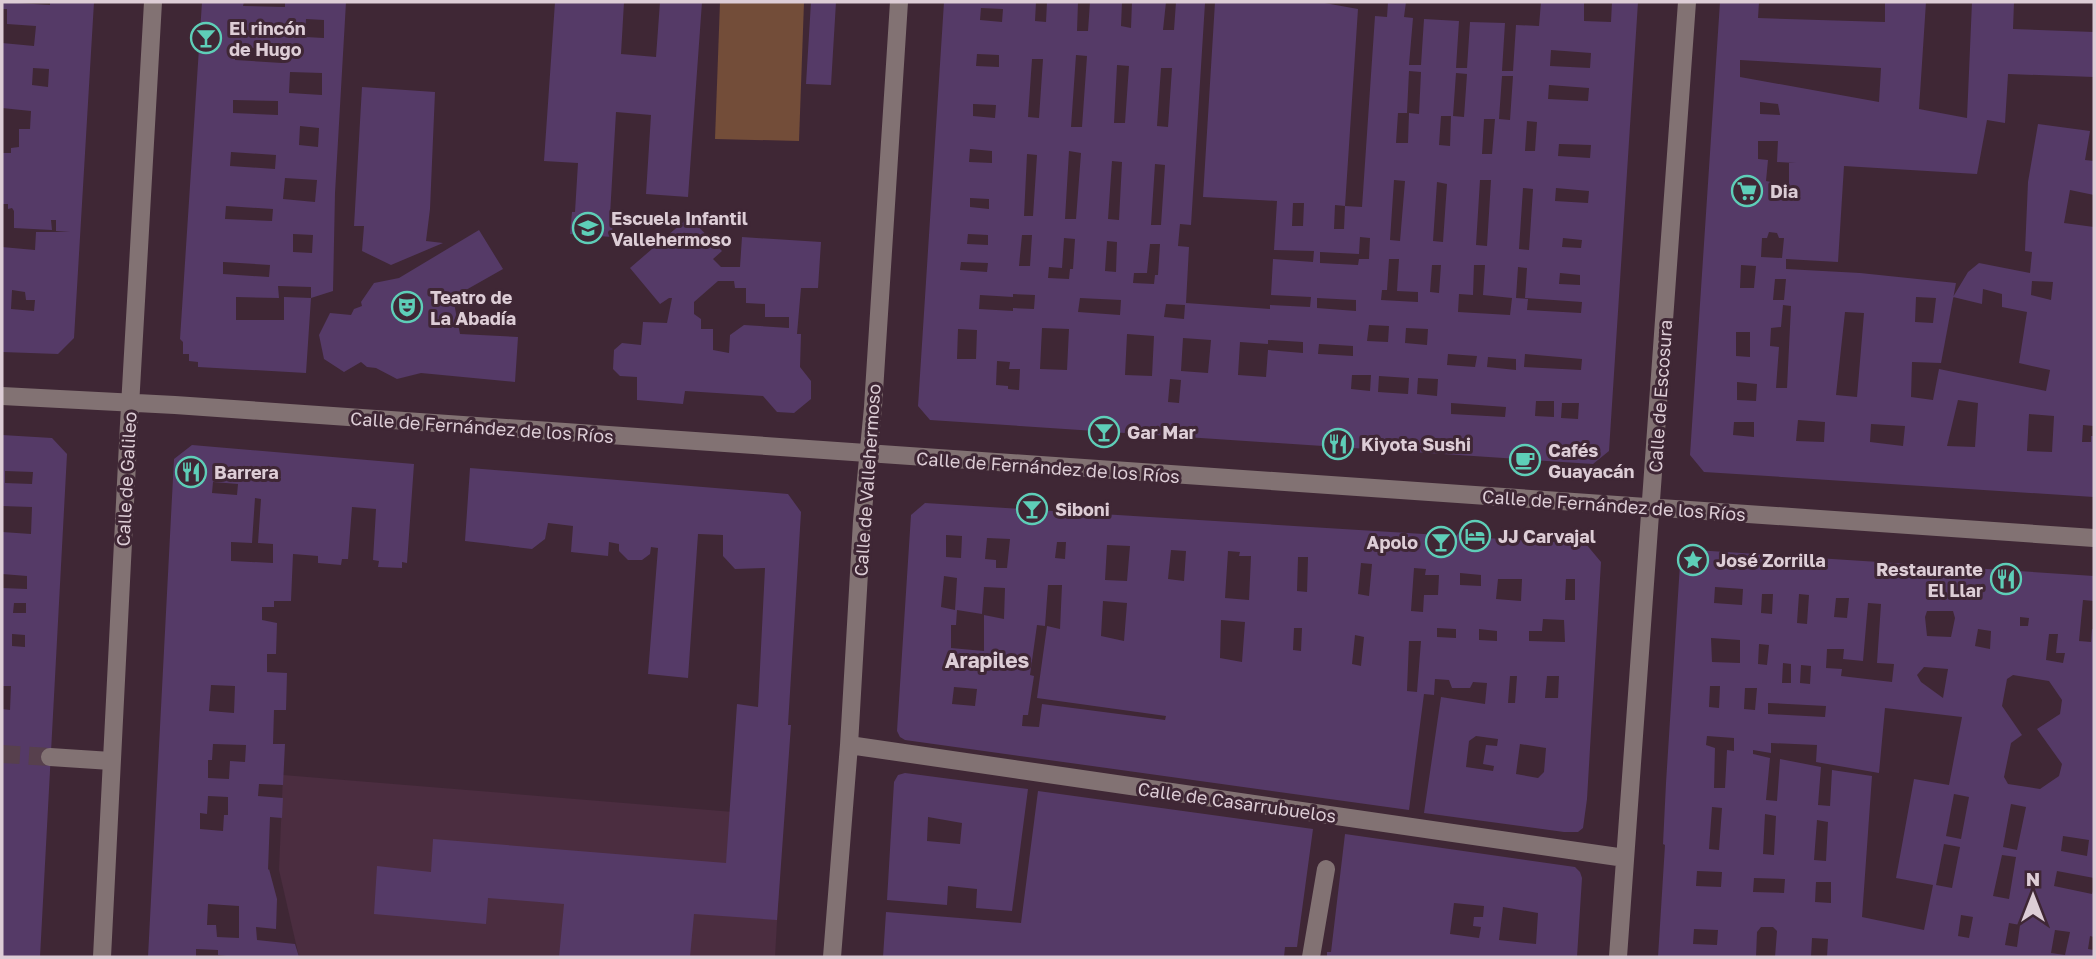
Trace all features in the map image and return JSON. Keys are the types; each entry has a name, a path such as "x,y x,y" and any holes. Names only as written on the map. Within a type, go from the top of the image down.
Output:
{"street":[{"name":"Calle de Galileo","path":"102,957 153,2"},
{"name":"Calle de Vallehermoso","path":"832,957 849,745 867,454 873,407 899,2"},
{"name":"Calle de Escosura","path":"1618,957 1687,2"},
{"name":"Calle de Fernández de los Ríos","path":"2,396 130,402 2094,538"},
{"name":"Calle de Casarrubuelos","path":"849,745 1625,858"},
{"path":"50,757 111,761"},
{"path":"1311,957 1326,869"}],"shaded area":[{"path":"720,2 804,2 799,141 715,139"},
{"path":"283,775 783,816 775,957 299,957 279,870"}],"building":[{"path":"2,2 50,5 50,2 94,2 74,338 58,354 2,352 2,247 35,250 36,232 70,232 56,231 56,220 51,220 52,230 14,228 14,211 12,208 8,209 8,204 2,204 2,153 11,153 11,148 19,147 19,129 30,129 31,111 2,108 2,43 34,46 36,26 7,24 7,9 2,9","holes":["33,68 49,69 48,87 32,85","12,290 25,292 26,300 35,300 34,311 11,309"]},
{"path":"202,2 244,2 243,6 285,7 285,2 346,2 335,193 333,291 311,298 306,373 198,367 198,362 189,361 189,354 183,354 183,342 180,339","holes":["306,19 324,20 324,38 305,37","236,47 283,50 282,63 235,60","290,72 322,73 322,95 289,93","233,100 278,101 278,115 233,113","300,126 319,128 318,147 299,145","231,152 276,155 275,169 230,166","285,178 317,180 315,202 283,199","226,206 273,209 272,221 225,219","293,234 313,235 312,253 293,252","223,262 270,265 269,277 223,274","278,286 311,287 311,298 284,297 284,320 236,320 236,297 279,298"]},
{"path":"555,2 624,2 621,54 656,57 660,2 702,2 688,197 646,194 651,115 616,112 610,215 613,215 612,237 570,234 572,212 575,212 578,163 544,161"},
{"path":"811,2 836,2 831,85 806,84"},
{"path":"944,2 1036,2 1035,21 1046,22 1047,2 1078,2 1077,31 1088,31 1090,2 1122,2 1121,26 1131,28 1132,2 1166,2 1163,30 1174,30 1176,2 1205,3 1191,225 1180,224 1178,246 1189,247 1186,303 1270,309 1270,305 1310,307 1311,297 1271,295 1273,259 1313,262 1314,251 1274,250 1277,201 1203,197 1215,2 1319,2 1358,9 1345,206 1362,207 1375,16 1387,17 1388,2 1406,2 1404,17 1413,18 1409,65 1421,65 1424,19 1459,21 1456,68 1467,68 1470,22 1505,23 1502,71 1513,71 1516,25 1539,26 1541,2 1584,2 1584,21 1611,22 1612,2 1638,2 1609,451 1593,464 930,420 918,406","holes":["981,8 1003,9 1002,22 980,20","1551,50 1591,53 1590,68 1550,66","977,54 999,55 999,67 976,66","1076,55 1087,56 1082,127 1071,127","1032,59 1043,59 1039,118 1028,117","1117,65 1129,66 1125,123 1114,123","1161,68 1172,68 1168,127 1157,126","1409,71 1421,72 1419,114 1409,113 1408,143 1396,143 1398,113 1407,113","1456,73 1467,74 1464,117 1453,116","1502,76 1513,76 1510,120 1499,119","1549,85 1589,88 1588,101 1548,99","973,104 996,105 995,118 973,116","1441,116 1451,116 1450,146 1439,145","1484,119 1495,119 1492,154 1482,154","1527,121 1537,122 1535,151 1525,151","1559,144 1591,145 1590,158 1558,156","970,149 992,151 992,163 969,162","1069,151 1081,153 1076,219 1065,219","1027,154 1037,155 1033,216 1024,216","1112,161 1122,162 1119,220 1108,219","1155,164 1165,165 1161,225 1151,225","1394,180 1405,181 1400,241 1390,240","1480,180 1491,180 1487,246 1476,245","1437,182 1447,184 1443,242 1433,241","1523,188 1533,189 1529,250 1519,249","1556,188 1589,191 1588,203 1555,201","970,198 989,199 989,209 970,207","1293,203 1304,203 1303,226 1292,226","1335,205 1345,206 1344,229 1334,229","968,234 988,235 988,245 967,244","1022,235 1032,235 1030,266 1019,266","1360,237 1370,238 1369,259 1359,259 1358,265 1320,263 1320,252 1359,254","1064,238 1075,239 1073,269 1070,269 1069,279 1048,278 1049,267 1062,268","1563,238 1582,240 1581,248 1562,247","1107,241 1117,242 1116,272 1105,271","1150,244 1160,244 1158,275 1155,275 1154,284 1133,283 1134,273 1147,273","1389,259 1399,259 1397,291 1418,292 1418,302 1381,300 1382,290 1387,290","961,262 988,263 987,272 960,270","1432,265 1441,265 1439,293 1430,292","1474,265 1485,265 1483,295 1512,298 1510,315 1458,312 1459,294 1473,295","1518,267 1527,268 1525,298 1582,302 1581,313 1527,310 1528,299 1516,298","1560,273 1580,275 1580,285 1559,284","980,295 1035,295 1034,309 1013,308 1013,311 979,309","1080,298 1121,300 1120,315 1078,312","1317,298 1356,300 1356,311 1317,308","1166,304 1185,305 1184,319 1164,317","1369,325 1389,326 1388,342 1367,341","1042,328 1069,329 1067,370 1040,369","1406,328 1428,329 1427,345 1405,343","958,329 977,330 976,359 957,359","1127,334 1154,336 1152,376 1125,375","1183,338 1211,340 1208,373 1181,371","1240,342 1303,342 1303,353 1268,350 1266,377 1238,375","1319,344 1353,346 1353,356 1318,354","1448,354 1477,356 1475,367 1447,365","1525,354 1582,359 1581,370 1524,367","1488,357 1516,359 1516,370 1487,367","997,361 1010,362 1009,369 1020,369 1019,390 996,385","1352,375 1371,375 1370,391 1351,389","1379,376 1409,378 1408,394 1378,392","1418,378 1438,379 1437,396 1417,394","1170,379 1181,380 1179,403 1168,402","1536,401 1554,401 1554,417 1535,416","1451,403 1506,407 1505,417 1451,414","1562,403 1579,403 1578,419 1561,418"]},
{"path":"1720,2 1759,2 1758,18 1885,22 1885,2 1926,2 1919,109 1967,118 1972,2 2014,2 2013,29 2094,32 2094,77 2008,74 2005,123 1987,120 1977,174 1844,166 1838,262 1786,259 1786,269 1956,283 1954,296 1968,272 1979,263 2030,273 2032,252 2025,251 2028,182 2038,124 2090,131 2085,160 2094,161 2094,195 2070,190 2064,223 2094,227 2094,426 2083,425 2082,442 2091,442 2091,436 2094,436 2094,497 1704,472 1690,455","holes":["1740,60 1881,68 1879,102 1740,77","1760,102 1778,104 1780,115 1760,114","1758,141 1778,141 1777,162 1796,163 1789,163 1789,183 1785,183 1781,188 1772,188 1771,182 1766,181 1768,160 1758,159","1769,232 1784,238 1782,258 1761,257 1762,238 1767,238","1741,265 1756,266 1754,288 1740,288","1775,279 1786,279 1784,300 1773,300","2032,281 2053,282 2051,300 2031,295","1983,289 2002,294 2002,307 2027,312 2019,363 2050,370 2046,391 1939,369 1933,400 1911,397 1912,362 1941,363 1953,297 1982,304","1916,297 1936,298 1933,323 1915,322","1783,305 1791,306 1787,388 1776,388 1779,347 1770,346 1771,328 1781,327","1845,312 1864,313 1857,397 1836,395","1736,332 1750,332 1750,357 1736,356","1737,382 1757,384 1756,401 1737,400","1958,400 1978,403 1975,447 1947,446","2029,414 2054,416 2052,452 2027,451","1798,420 1825,422 1824,442 1796,441","1734,422 1754,422 1754,437 1733,435","1871,424 1905,426 1903,446 1870,442"]},
{"name":"Teatro de La Abadía","path":"362,87 435,92 426,241 443,243 391,265 362,251 364,226 354,226"},
{"path":"689,217 722,251 713,259 721,267 740,267 742,237 821,242 818,288 801,288 797,334 801,334 800,367 811,381 811,399 794,413 777,412 763,396 685,391 683,404 637,400 637,377 620,376 613,369 614,350 622,343 641,345 643,322 667,323 672,298 660,304 630,268","holes":["718,281 734,281 735,288 746,288 746,303 765,304 765,317 789,317 789,328 744,325 730,335 729,353 713,350 713,329 701,329 701,319 694,314 694,302"]},
{"name":"Teatro de La Abadía","path":"479,230 503,269 450,299 454,303 460,334 518,337 515,382 421,373 397,379 361,362 344,372 324,359 319,335 330,313 351,315 354,309 362,306 361,302 374,283 399,278"},
{"path":"2,435 52,438 67,454 40,957 2,957 2,709 10,710 11,686 2,686 2,588 27,589 27,576 2,574 2,532 31,534 32,507 2,506","holes":["5,471 33,472 32,484 5,483","14,603 26,603 26,613 13,613","12,634 25,635 25,647 12,646"]},
{"path":"192,445 414,464 407,563 402,562 402,568 378,567 379,561 373,560 376,509 352,507 348,559 342,559 341,565 318,563 318,556 293,554 291,601 274,601 274,607 262,607 262,620 277,623 276,654 267,654 267,672 287,673 286,710 274,710 273,744 285,744 283,785 259,784 258,796 283,798 282,818 270,817 268,870 277,899 276,929 256,927 257,940 295,944 299,957 235,957 218,955 218,950 196,949 196,957 148,957 174,459","holes":["213,482 238,484 237,495 212,493","255,498 261,499 258,543 273,544 273,563 231,561 231,542 252,543","211,685 235,686 234,713 209,711","213,744 246,745 245,762 230,761 229,779 208,778 208,760 212,760","208,796 228,797 228,815 224,815 223,831 200,829 200,813 207,814","208,904 239,906 239,938 217,937 216,925 207,925"]},
{"path":"470,468 788,494 801,512 788,725 791,725 777,920 694,914 690,957 559,957 564,904 488,898 486,924 374,914 377,866 431,872 433,839 726,863 737,704 758,707 765,568 735,569 723,556 723,535 698,534 688,678 648,674 658,548 651,547 650,554 642,560 628,560 619,551 619,544 609,542 608,556 571,552 573,526 548,523 545,539 532,549 465,541"},
{"path":"925,503 1456,536 1463,528 1483,529 1486,538 1586,544 1601,562 1583,828 1578,832 1564,832 1424,813 1441,697 1485,704 1487,683 1473,682 1470,688 1452,688 1449,680 1435,679 1434,695 1424,694 1409,810 905,740 897,731 911,515","holes":["946,535 962,536 961,558 946,557","987,538 1010,539 1007,568 996,568 996,560 985,559","1057,542 1066,542 1065,559 1055,558","1107,545 1130,546 1127,581 1105,580","1171,550 1186,551 1184,581 1168,579","1228,551 1240,552 1239,556 1251,556 1249,600 1225,598","1298,557 1308,557 1307,592 1297,591","1361,563 1372,564 1369,596 1358,594","1414,568 1426,569 1425,575 1439,575 1438,595 1424,595 1423,612 1411,611","1460,573 1481,575 1481,586 1460,585","944,576 957,578 955,610 941,607","1498,579 1522,579 1521,601 1496,599","1566,579 1575,579 1575,600 1565,600","1048,585 1062,585 1060,629 1047,626 1037,698 1166,716 1165,720 1042,704 1039,727 1022,726 1023,715 1028,715 1034,676 1030,675 1037,625 1045,626","984,587 1005,588 1004,619 984,615 984,651 951,648 951,625 956,625 957,610 982,614","1103,601 1127,603 1124,641 1101,636","1543,619 1564,620 1565,642 1529,641 1529,631 1542,631","1221,620 1245,622 1242,662 1220,658","1294,628 1302,628 1301,651 1293,650","1437,628 1456,629 1456,638 1437,637","1479,629 1497,631 1497,641 1479,640","1355,635 1364,637 1361,666 1352,664","1409,641 1421,641 1417,692 1407,691","1510,676 1517,676 1515,703 1508,703","1547,676 1559,676 1558,698 1545,698","954,687 977,689 975,706 952,704","1476,736 1498,739 1497,746 1486,745 1483,764 1494,766 1493,771 1466,767 1469,741","1520,744 1546,748 1544,772 1538,778 1516,774"]},
{"path":"1695,550 2094,576 2094,601 2083,600 2079,641 2091,642 2094,629 2094,878 2057,871 2054,886 2092,894 2094,889 2094,937 2090,936 2088,949 2094,950 2094,957 1827,957 1828,939 1812,938 1811,957 1775,957 1777,931 1773,927 1761,927 1757,932 1756,957 1658,957 1680,564","holes":["1715,587 1743,589 1742,605 1714,603","1762,594 1773,594 1772,614 1761,613","1799,594 1809,595 1807,624 1797,623","1836,598 1849,598 1847,618 1834,617","1868,603 1881,604 1877,663 1894,664 1892,682 1841,676 1842,669 1826,668 1827,649 1844,649 1843,659 1863,661","1927,611 1953,611 1955,618 1951,637 1927,636","2020,617 2029,618 2028,626 2020,626","1978,629 1991,631 1990,649 1975,646","2049,634 2058,634 2056,653 2065,653 2063,663 2046,660","1711,638 1740,640 1740,663 1712,662","1759,644 1769,645 1767,665 1758,664","1783,663 1791,664 1791,683 1782,683","1801,665 1811,666 1810,684 1800,683","1924,667 1948,669 1943,698 1921,682 1917,675","2013,675 2049,681 2062,700 2060,714 2037,729 2062,764 2059,776 2040,789 2008,784 2004,777 2011,743 2022,735 2002,706 2007,679","1710,686 1720,686 1719,708 1709,707","1745,688 1757,688 1755,710 1744,709","1768,703 1826,706 1825,717 1768,714","1885,708 1962,717 1949,785 1914,779 1896,878 1933,885 1924,930 1862,917 1872,776 1832,770 1830,806 1818,805 1821,767 1780,759 1777,801 1766,800 1770,758 1753,754 1753,750 1771,753 1771,743 1817,745 1816,762 1879,773","1707,736 1734,738 1734,751 1727,750 1725,788 1714,788 1715,748 1706,745","1954,794 1969,797 1961,839 1946,836","2011,804 2026,807 2017,850 2003,847","1712,807 1722,808 1719,850 1709,849","1765,814 1776,816 1774,855 1763,854","1817,820 1828,822 1826,861 1814,860","2063,836 2089,840 2087,856 2061,851","1944,844 1960,847 1952,888 1936,885","2002,855 2016,857 2009,899 1993,896","1697,871 1722,872 1721,887 1696,886","1754,878 1785,879 1784,893 1753,892","1816,882 1831,882 1831,903 1815,902","1961,915 1973,917 1969,938 1958,936","2009,923 2020,925 2017,947 2005,945","1694,929 1718,930 1717,945 1693,944","2055,930 2070,932 2065,955 2051,953"]},
{"path":"905,773 1028,789 1012,911 976,908 977,889 948,886 947,905 887,900 894,782 898,775","holes":["928,817 962,823 960,844 927,841"]},
{"path":"1038,791 1313,829 1297,947 1285,947 1284,957 883,957 886,912 1021,923"},
{"path":"1345,834 1575,867 1582,878 1577,957 1327,957 1327,952 1331,952","holes":["1454,903 1484,906 1483,917 1474,917 1473,926 1481,927 1479,938 1450,934","1503,907 1538,913 1536,944 1499,940"]}],"tunnel":[{"path":"2,754 50,757"}],"place":[{"name":"El rincón de Hugo","path":"206,38"},
{"name":"Dia","path":"1747,191"},
{"name":"Escuela Infantil Vallehermoso","path":"588,228"},
{"name":"Teatro de La Abadía","path":"407,307"},
{"name":"Gar Mar","path":"1104,432"},
{"name":"Kiyota Sushi","path":"1338,444"},
{"name":"Cafés Guayacán","path":"1525,460"},
{"name":"Barrera","path":"191,472"},
{"name":"Siboni","path":"1032,509"},
{"name":"JJ Carvajal","path":"1475,536"},
{"name":"Apolo","path":"1441,542"},
{"name":"José Zorrilla","path":"1693,560"},
{"name":"Restaurante El Llar","path":"2006,579"}],"district":[{"name":"Arapiles","path":"987,660"}]}
